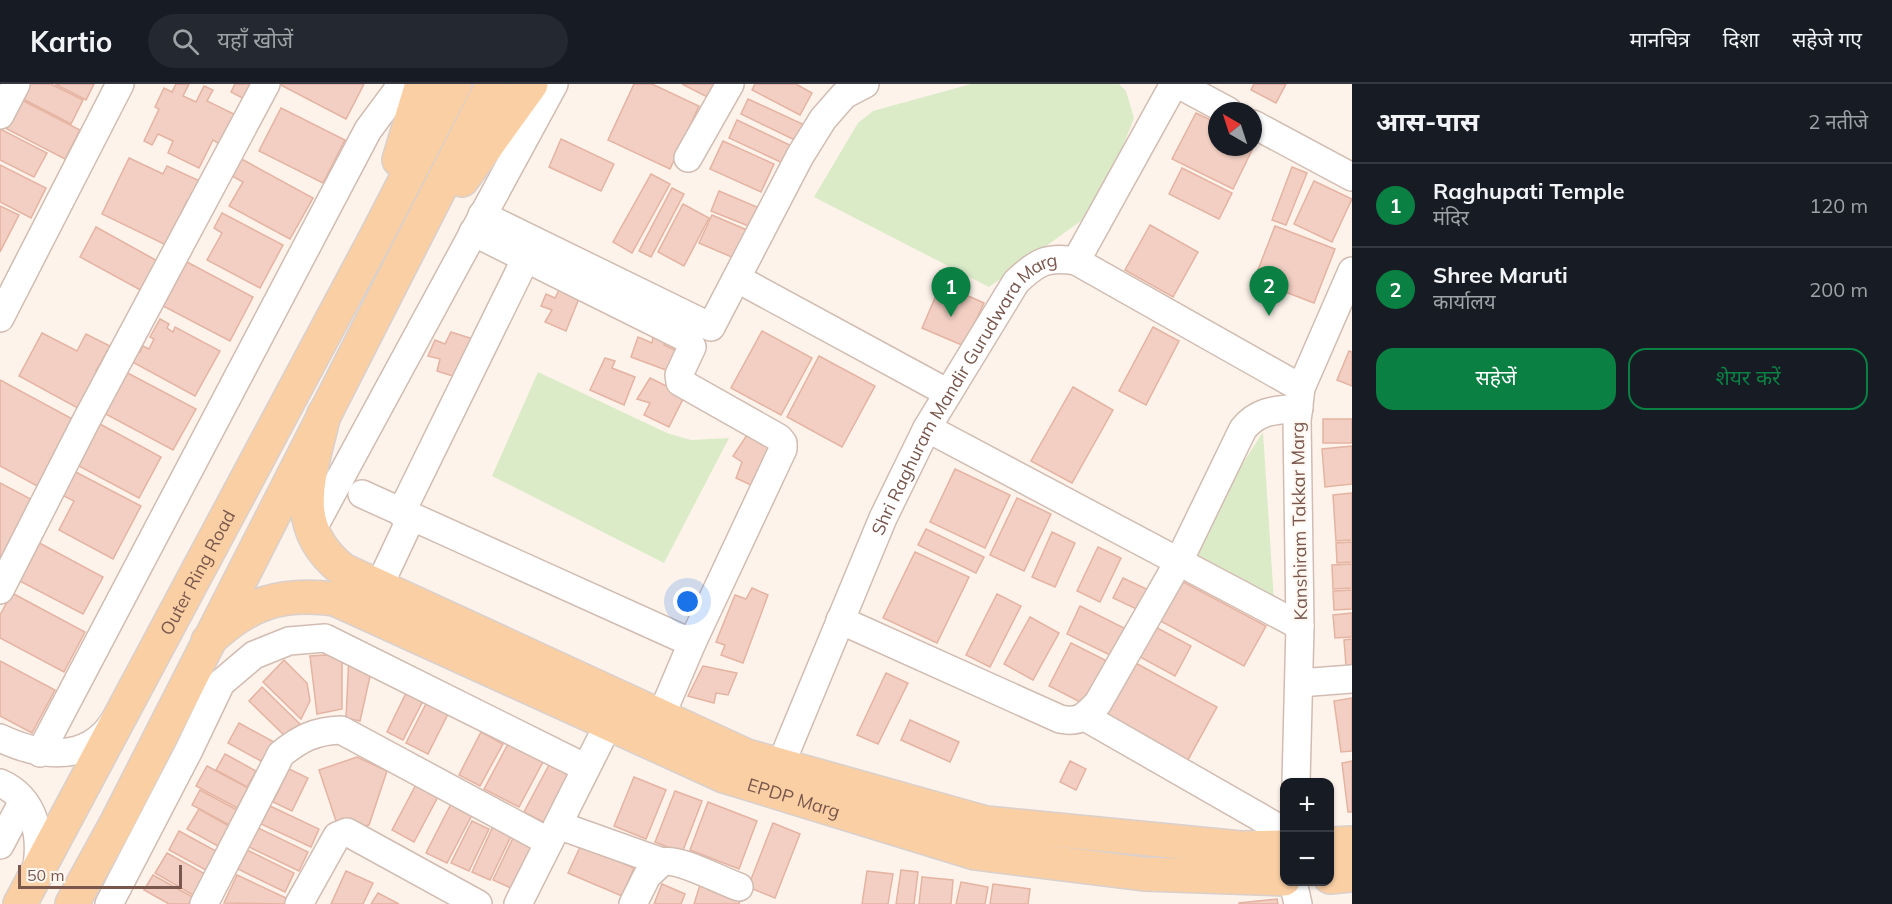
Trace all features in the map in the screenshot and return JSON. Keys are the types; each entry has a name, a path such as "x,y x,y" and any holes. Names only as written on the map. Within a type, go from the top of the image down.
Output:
{"main road":[{"path":"375,239 422,84"},
{"path":"375,239 455,84"},
{"path":"72,904 116,824 493,84"},
{"path":"406,254 531,84"},
{"name":"Outer Ring Road","path":"27,890 375,239"},
{"path":"311,532 306,500 324,414"},
{"name":"EPDP Marg","path":"311,532 330,559 615,710 724,776 775,778 986,824 1241,848 1280,847"},
{"name":"EPDP Marg","path":"208,641 236,617 252,607 279,598 308,595 335,599 615,710 662,716 747,756 775,778 975,854 1144,874 1280,879"},
{"path":"1334,844 1352,843"},
{"path":"1334,877 1352,875"}],"street":[{"path":"0,115 16,84"},
{"path":"0,318 120,84"},
{"path":"0,590 86,421 266,84"},
{"path":"40,753 368,130 402,84"},
{"path":"311,532 554,84"},
{"path":"688,158 730,84"},
{"path":"478,223 711,327 800,156 823,119 844,95 865,84"},
{"path":"1076,261 1176,84 1211,102"},
{"path":"1262,129 1352,177"},
{"path":"478,223 526,258 688,339 692,347 679,375 680,382 783,443 783,449 692,643 662,716"},
{"path":"369,581 406,515 526,258"},
{"name":"Shri Raghuram Mandir Gurudwara Marg","path":"775,778 884,518 927,428 1016,282 1032,266 1055,258 1076,261 1300,398"},
{"name":"Kanshiram Takkar Marg","path":"1296,778 1300,626 1300,398 1352,271"},
{"path":"738,279 948,393"},
{"path":"840,620 1060,719 1074,722 1085,717 1098,703 1179,561 1251,419 1264,411 1300,398"},
{"path":"927,428 1300,626"},
{"path":"362,494 692,643"},
{"path":"109,904 189,750 220,682 254,655 289,641 326,638 586,768"},
{"path":"1299,683 1352,679"},
{"path":"0,738 25,750 40,753 71,752 92,742 110,727 124,707"},
{"path":"518,904 615,710"},
{"path":"1085,717 1280,829"},
{"path":"204,904 282,754 301,738 321,730 340,730 554,833 662,862"},
{"path":"0,783 8,786 23,801 36,824 40,850 27,890"},
{"path":"0,845 23,801"},
{"path":"299,904 337,836 347,832 478,904"},
{"path":"633,904 648,876 662,862 668,860 739,887"},
{"path":"1294,886 1298,904"}],"green space":[{"path":"971,84 1119,84 1126,91 1134,118 1099,208 989,287 814,197 858,123 873,111"},
{"path":"538,372 667,433 691,440 729,438 664,563 492,476"},
{"path":"1263,432 1274,601 1185,553"}],"building":[{"path":"29,84 51,84 83,100 71,124 21,98"},
{"path":"55,84 94,84 86,100"},
{"path":"176,84 189,84 183,96 196,102 204,86 213,90 207,101 236,115 221,145 213,140 199,168 168,153 173,141 158,134 152,145 144,141 159,109 155,107 164,88 172,92"},
{"path":"235,84 253,84 250,102 231,92"},
{"path":"279,84 364,84 346,119"},
{"path":"634,84 652,84 699,106 670,169 608,140"},
{"path":"682,84 726,84 717,102"},
{"path":"755,84 796,84 812,93 800,115 752,90"},
{"path":"1254,84 1286,84 1276,103 1251,90"},
{"path":"18,98 80,130 65,159 3,127"},
{"path":"748,99 809,127 801,143 741,114"},
{"path":"281,108 345,140 323,183 259,151"},
{"path":"1196,113 1208,119 1208,156 1249,156 1233,189 1172,159"},
{"path":"737,120 796,148 787,165 729,138"},
{"path":"0,129 47,153 34,177 0,160"},
{"path":"561,139 614,164 601,191 549,167"},
{"path":"723,141 774,164 761,192 710,169"},
{"path":"234,155 313,198 290,239 229,206 243,182 225,172"},
{"path":"129,158 163,174 167,166 202,182 192,203 187,201 166,245 102,214"},
{"path":"0,165 46,188 31,218 0,202"},
{"path":"1292,167 1307,173 1286,225 1272,220"},
{"path":"1182,168 1232,193 1219,219 1169,194"},
{"path":"651,174 670,184 632,253 613,242"},
{"path":"1314,181 1352,199 1332,242 1294,224"},
{"path":"672,188 684,194 651,257 639,251"},
{"path":"719,191 764,210 756,229 711,211"},
{"path":"683,204 709,218 684,266 658,252"},
{"path":"0,206 19,215 0,252"},
{"path":"222,213 283,245 260,288 207,260 222,233 214,228"},
{"path":"712,215 754,233 741,261 699,243"},
{"path":"1150,225 1198,252 1173,297 1125,270"},
{"path":"1275,226 1335,249 1314,303 1254,280"},
{"path":"96,227 161,263 144,292 80,257"},
{"path":"187,262 253,297 230,341 163,306"},
{"path":"563,282 582,291 566,331 545,322 552,310 541,306 546,294 555,298"},
{"path":"941,284 984,303 964,346 922,328"},
{"path":"160,319 169,324 167,328 173,332 175,327 220,351 195,396 127,359 133,349 140,352 143,346 149,349 154,339 150,337"},
{"path":"1153,327 1179,341 1146,405 1119,391"},
{"path":"654,331 668,335 664,345 677,351 671,372 631,357 638,337 652,343"},
{"path":"762,331 812,358 781,415 731,388"},
{"path":"451,332 473,339 456,377 437,371 440,359 428,356 435,340 445,344"},
{"path":"42,333 77,351 86,334 110,346 96,371 105,375 85,412 19,376"},
{"path":"1349,351 1352,352 1352,386 1337,380"},
{"path":"819,356 875,386 842,447 787,417"},
{"path":"605,358 615,361 612,368 635,377 624,405 590,390"},
{"path":"122,370 196,409 173,450 100,411"},
{"path":"650,378 685,395 669,427 644,415 650,403 637,399"},
{"path":"0,380 78,422 41,488 0,466"},
{"path":"1073,387 1113,410 1072,483 1031,461"},
{"path":"1323,419 1352,419 1352,443 1323,443"},
{"path":"100,424 161,457 139,498 77,465"},
{"path":"749,432 775,444 753,486 736,478 742,462 733,456"},
{"path":"1352,446 1352,484 1325,487 1322,449"},
{"path":"68,468 141,506 113,559 59,530 74,501 56,492"},
{"path":"955,469 1010,495 985,548 930,522"},
{"path":"0,483 40,504 0,580"},
{"path":"1352,493 1352,540 1336,541 1333,495"},
{"path":"1017,498 1051,514 1024,571 990,555"},
{"path":"926,529 984,557 976,573 918,545"},
{"path":"1052,532 1075,543 1055,587 1032,577"},
{"path":"32,539 103,577 83,614 12,577"},
{"path":"1352,542 1352,562 1337,563 1336,543"},
{"path":"1098,547 1121,558 1100,602 1077,591"},
{"path":"915,552 969,577 937,643 883,618"},
{"path":"1352,564 1352,588 1333,589 1332,565"},
{"path":"1123,578 1155,593 1145,613 1113,598"},
{"path":"1176,578 1266,626 1244,666 1155,618"},
{"path":"752,588 768,595 743,663 721,655 725,645 716,642 735,595 746,599"},
{"path":"1352,590 1352,609 1334,610 1333,591"},
{"path":"12,593 85,632 64,672 0,638 0,615"},
{"path":"997,594 1021,606 990,667 966,655"},
{"path":"1080,606 1130,631 1116,658 1067,634"},
{"path":"1352,613 1352,637 1335,638 1333,615"},
{"path":"1030,617 1059,633 1033,680 1004,664"},
{"path":"1148,623 1191,646 1175,676 1131,652"},
{"path":"1352,639 1352,665 1346,666 1344,640"},
{"path":"1071,643 1109,662 1086,705 1049,686"},
{"path":"342,654 342,709 317,714 310,656"},
{"path":"349,655 373,663 360,721 346,718"},
{"path":"284,660 307,683 310,701 301,719 263,682"},
{"path":"1130,660 1217,707 1184,767 1097,720"},
{"path":"0,661 55,690 32,733 0,716"},
{"path":"703,666 737,673 728,695 716,693 714,703 688,696"},
{"path":"886,673 908,683 878,744 857,735"},
{"path":"262,687 300,724 287,738 249,701"},
{"path":"409,687 426,695 403,740 387,732"},
{"path":"430,696 452,706 428,754 406,743"},
{"path":"1352,698 1352,751 1341,752 1334,701"},
{"path":"910,720 959,742 950,762 901,740"},
{"path":"239,723 283,747 272,767 228,743"},
{"path":"481,732 503,744 480,786 459,775"},
{"path":"508,744 543,762 519,807 484,789"},
{"path":"225,754 256,771 247,787 216,770"},
{"path":"357,757 387,771 369,825 339,830 319,770"},
{"path":"1070,761 1086,769 1076,790 1060,782"},
{"path":"1352,761 1352,812 1348,812 1342,763"},
{"path":"549,765 569,775 545,823 524,812"},
{"path":"207,766 254,791 243,811 196,786"},
{"path":"289,769 308,778 292,811 273,802"},
{"path":"634,777 666,790 646,839 614,826"},
{"path":"419,779 441,791 414,842 392,830"},
{"path":"200,790 239,811 231,826 192,805"},
{"path":"675,791 702,801 682,853 655,842"},
{"path":"452,802 473,813 447,863 426,853"},
{"path":"708,802 757,821 739,869 690,850"},
{"path":"270,806 319,829 311,847 261,824"},
{"path":"199,809 236,830 225,850 187,829"},
{"path":"472,821 489,829 469,871 451,863"},
{"path":"495,822 514,830 490,880 472,872"},
{"path":"773,823 800,834 775,898 748,887"},
{"path":"254,826 308,852 299,871 245,845"},
{"path":"179,831 225,856 215,875 169,850"},
{"path":"513,838 533,847 513,889 493,880"},
{"path":"581,845 634,868 622,896 568,873"},
{"path":"247,850 294,873 285,892 238,869"},
{"path":"167,853 205,874 193,895 155,873"},
{"path":"901,870 918,872 914,904 896,904"},
{"path":"346,871 373,883 363,904 331,904"},
{"path":"867,871 893,874 888,904 862,904"},
{"path":"153,875 198,900 195,904 169,904 144,890"},
{"path":"237,875 288,899 286,904 224,903"},
{"path":"922,877 953,880 951,904 919,904"},
{"path":"701,882 742,894 739,904 694,904"},
{"path":"961,882 988,887 985,904 956,904"},
{"path":"662,884 685,894 681,904 654,904"},
{"path":"993,884 1030,889 1028,904 990,904"},
{"path":"378,893 399,904 371,904"},
{"path":"1277,899 1278,904 1239,904 1239,903"}],"place":[{"name":"Shree Maruti","path":"1269,316"},
{"name":"Raghupati Temple","path":"951,317"}]}
